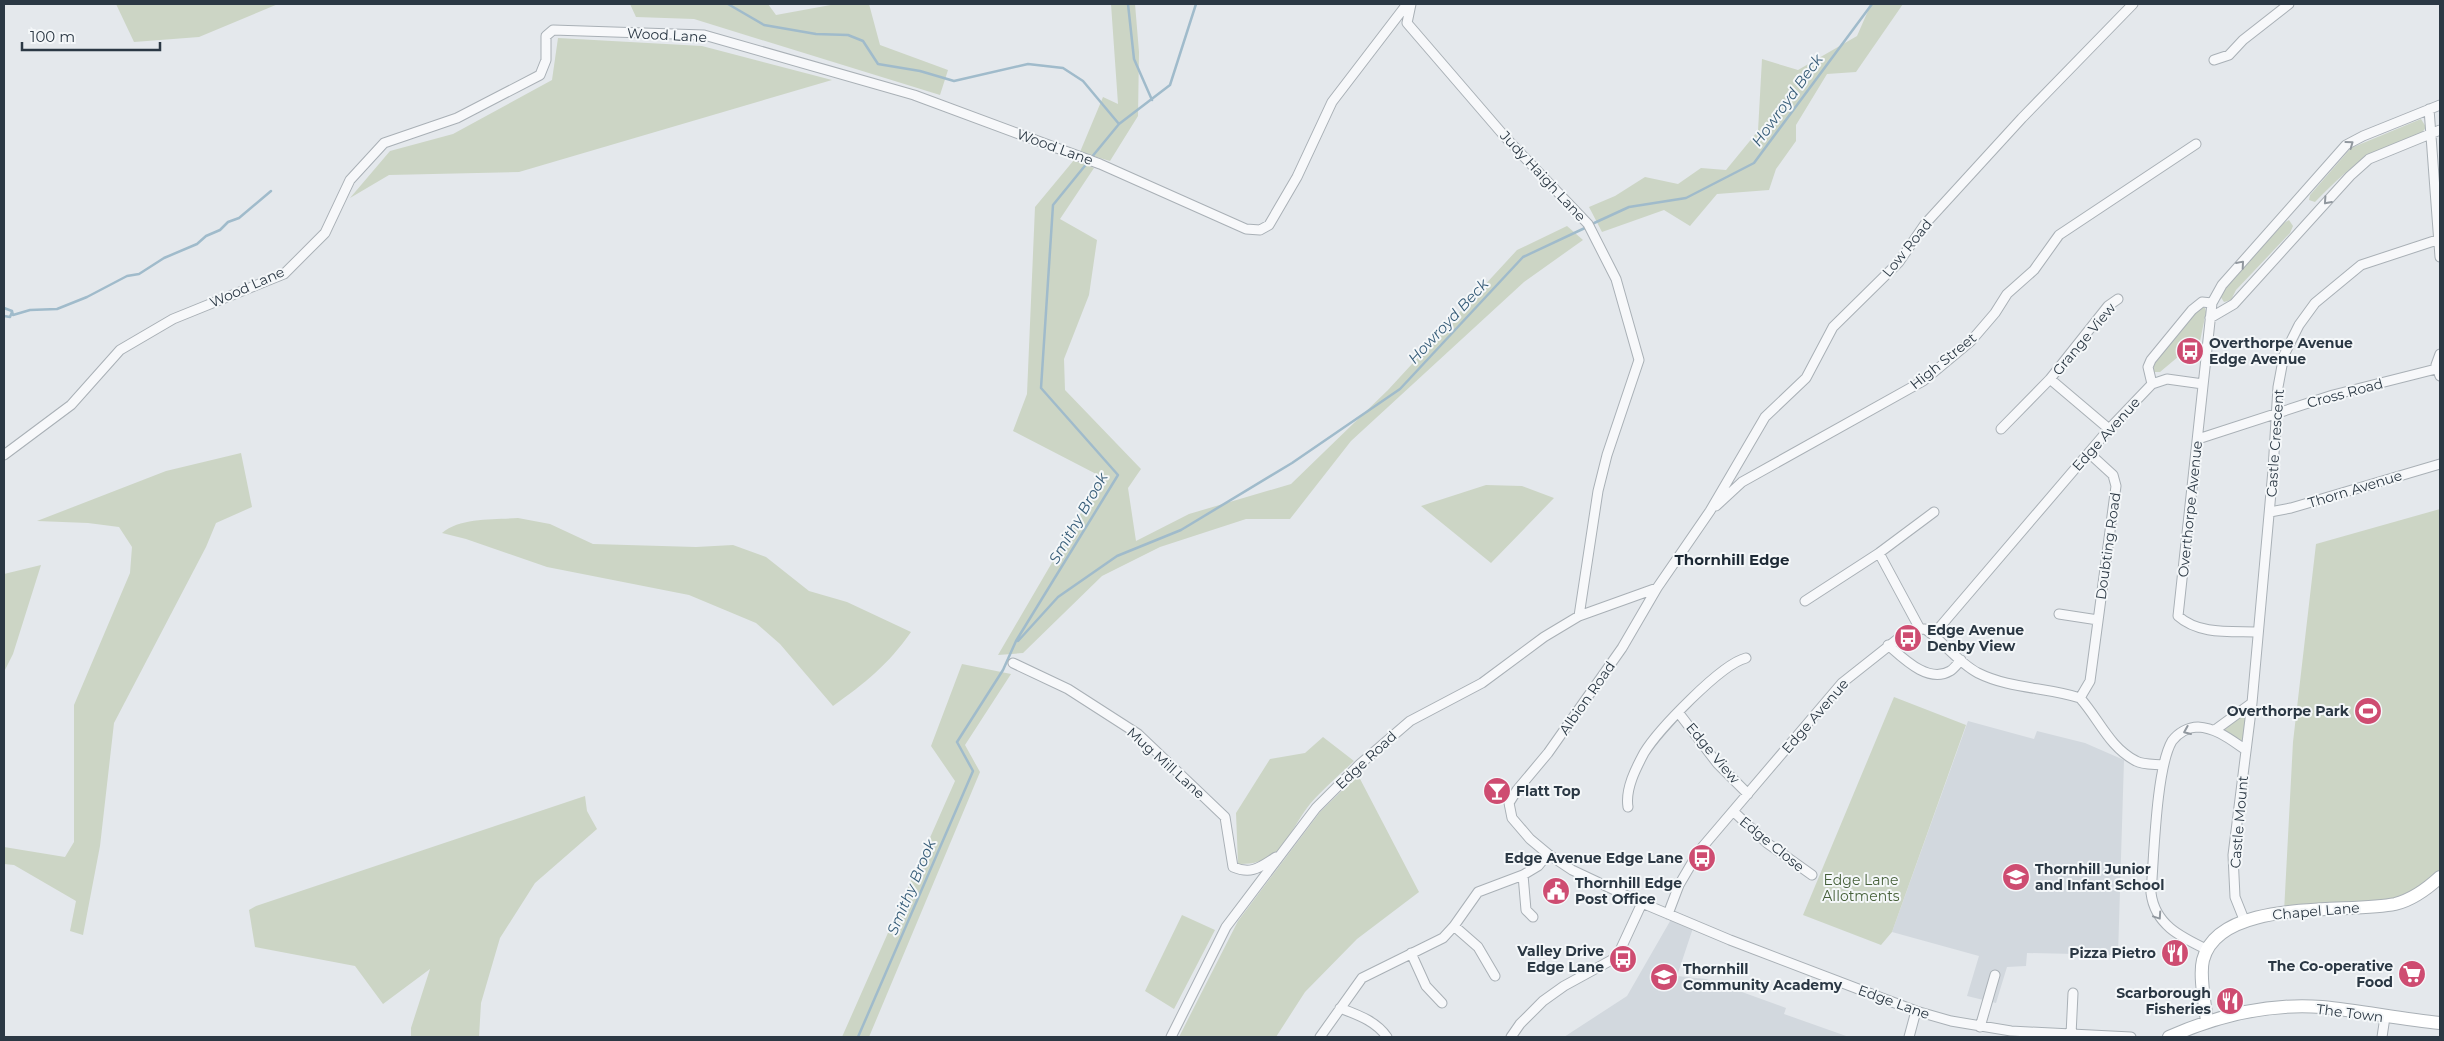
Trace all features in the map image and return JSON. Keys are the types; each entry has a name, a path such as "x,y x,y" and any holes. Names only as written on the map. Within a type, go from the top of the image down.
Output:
{"street":[{"name":"Wood Lane","path":"4,455 71,405 120,350 173,319 284,274 325,233 350,180 384,143 457,118 540,75 546,60 546,36 554,30 704,35 905,92 1100,164 1246,230 1260,230 1269,225 1296,177 1332,102 1407,4"},
{"path":"1395,19 1407,23 1411,4"},
{"name":"Low Road","path":"1710,511 1764,417 1806,378 1833,328 1899,262 1925,224 2022,118 2132,4"},
{"path":"2214,60 2229,55 2243,40 2289,4"},
{"name":"Judy Haigh Lane","path":"1407,23 1506,138 1588,224 1618,288 1639,360 1606,455 1598,491 1579,616"},
{"name":"Overthorpe Avenue","path":"2258,632 2204,629 2188,626 2178,616 2212,303 2222,285 2346,145 2440,104"},
{"path":"2429,109 2440,257"},
{"path":"2210,318 2234,304 2350,176 2370,159 2440,130"},
{"name":"High Street","path":"1710,511 1742,482 1923,381 1971,341 1995,313 2007,294 2034,270 2059,235 2196,144"},
{"name":"Castle Crescent","path":"2252,703 2270,512 2276,413 2284,354 2299,325 2315,303 2362,265 2440,240"},
{"name":"Grange View","path":"2002,429 2050,379 2108,306 2118,299"},
{"path":"2202,384 2167,379 2152,384 2148,367 2151,360 2192,310 2202,302 2212,303"},
{"name":"Cross Road","path":"2198,439 2333,395 2438,373 2436,360 2440,354"},
{"name":"Grange View","path":"2050,379 2109,429"},
{"name":"Edge Avenue","path":"1933,635 2109,429 2152,384"},
{"name":"Doubting Road","path":"2080,698 2090,681 2116,486 2113,475 2089,453"},
{"name":"Thorn Avenue","path":"2270,512 2291,508 2440,464"},
{"name":"Albion Road","path":"1508,804 1517,790 1548,753 1622,648 1657,588 1710,511"},
{"path":"1805,601 1879,553 1934,512"},
{"path":"1879,553 1920,629 1933,635 1977,672 2007,684 2058,691 2080,698 2091,710 2104,732 2120,750 2138,762 2163,765"},
{"name":"Edge Road","path":"1171,1037 1226,927 1316,808 1359,765 1410,721 1482,683 1544,637 1579,616 1657,588"},
{"path":"2059,614 2098,620"},
{"name":"Edge Avenue","path":"1668,914 1679,885 1699,851 1842,683 1909,630 1920,629"},
{"path":"1888,645 1914,666 1934,674 1950,672 1961,660"},
{"name":"Edge View","path":"1628,807 1629,788 1645,752 1678,712 1736,660 1746,658"},
{"name":"Mug Mill Lane","path":"1013,663 1068,690 1138,734 1225,817 1233,867 1244,872 1256,869 1281,855"},
{"path":"2215,730 2252,703"},
{"name":"Castle Mount","path":"2245,922 2235,897 2233,855 2252,703"},
{"name":"Edge View","path":"1678,712 1718,763 1748,794"},
{"path":"2207,1021 2202,969 2203,960 2208,950 2184,938 2165,925 2153,907 2151,893 2163,765 2173,741 2182,730 2197,727 2215,730 2246,750"},
{"name":"Edge Lane","path":"1508,804 1512,818 1519,828 1548,854 1572,870 1642,903 1730,940 1916,1011 1980,1027 2012,1032 2131,1037"},
{"name":"Edge Close","path":"1733,811 1768,843 1812,875"},
{"path":"1320,1037 1362,978 1443,938 1478,892 1523,875 1538,866 1548,854"},
{"path":"1523,875 1526,910 1533,917"},
{"name":"Chapel Lane","path":"2208,950 2213,940 2245,922 2284,912 2395,904 2426,890 2440,877"},
{"path":"1511,1037 1520,1024 1543,1001 1564,986 1617,957 1642,903"},
{"path":"1454,926 1478,947 1495,976"},
{"path":"1411,953 1426,986 1442,1003"},
{"path":"1980,1027 1995,975"},
{"path":"2071,1035 2073,993"},
{"name":"The Town","path":"2169,1037 2207,1021 2229,1015 2263,1010 2321,1007 2440,1023"},
{"path":"1340,1008 1366,1018 1383,1031 1387,1037"},
{"path":"1908,1037 1916,1011"},
{"path":"2382,1037 2385,1017"}],"shaded area":[{"name":"Thornhill Junior and Infant School","path":"1968,721 2034,739 2037,731 2085,743 2124,760 2118,955 2027,953 2026,966 2007,967 1996,1003 1967,996 1979,956 1892,932"},
{"name":"Thornhill Community Academy","path":"1673,916 1694,925 1677,976 1706,979 1786,1008 1784,1014 1849,1037 1564,1037 1627,996"}],"green space":[{"path":"116,4 278,4 199,37 134,42"},
{"path":"630,4 768,4 776,15 836,4 869,4 880,45 948,70 940,95 694,19 636,17"},
{"path":"1111,4 1135,4 1139,52 1138,116 1110,161 1080,152 1103,97 1118,104"},
{"path":"1871,4 1903,4 1856,72 1827,74 1796,125 1796,141 1776,169 1769,190 1717,194 1690,226 1664,210 1602,232 1589,207 1615,196 1645,177 1678,184 1701,168 1726,170 1758,131 1762,59 1798,70 1857,36"},
{"path":"558,38 702,46 832,80 519,172 389,175 350,198 390,151 453,134 552,80"},
{"path":"2421,119 2426,127 2417,136 2360,161 2315,202 2309,200 2310,195 2351,148"},
{"path":"1074,160 1094,168 1060,219 1097,240 1089,295 1064,359 1065,390 1141,469 1128,488 1136,541 1189,514 1291,484 1388,390 1517,250 1567,226 1583,240 1524,282 1351,441 1290,519 1246,519 1160,547 1102,576 1023,653 998,655 1102,477 1013,431 1027,394 1035,207"},
{"path":"2289,220 2293,226 2290,233 2236,290 2231,300 2224,302 2220,296 2225,288 2284,223"},
{"path":"2201,307 2205,308 2206,312 2198,351 2186,347 2185,351 2160,372 2154,372 2154,364"},
{"path":"241,453 252,507 216,523 206,547 114,723 100,846 83,935 70,931 76,901 14,865 4,864 4,847 65,857 74,842 74,705 130,573 132,547 119,527 88,523 37,521 166,471"},
{"path":"1486,485 1522,486 1554,498 1491,563 1421,506"},
{"name":"Overthorpe Park","path":"2440,509 2440,877 2412,897 2284,912 2293,742 2316,544"},
{"path":"518,518 550,524 593,544 696,547 733,545 766,557 809,591 847,602 911,632 894,654 875,673 833,706 780,644 756,623 689,595 547,567 466,539 442,533 459,524 468,522"},
{"path":"41,565 13,654 4,672 4,574"},
{"path":"962,664 1011,674 965,745 980,772 869,1037 842,1037 955,781 931,746"},
{"name":"Edge Lane Allotments","path":"1894,697 1966,725 1892,932 1881,945 1803,915"},
{"path":"2252,703 2246,750 2215,730"},
{"path":"1323,737 1354,761 1310,804 1289,836 1274,853 1265,859 1253,863 1238,864 1236,813 1270,759 1305,753"},
{"path":"1358,775 1419,892 1357,939 1305,992 1276,1037 1179,1037 1238,921 1320,812"},
{"path":"585,796 587,811 597,829 535,883 500,938 481,1003 479,1037 411,1037 411,1028 430,969 383,1004 355,966 255,947 249,910 256,906"},
{"path":"1182,915 1215,930 1174,1009 1145,991"}],"waterway":[{"path":"728,4 764,25 816,34 848,35 863,41 878,64 920,71 954,81 1028,64 1063,68 1083,81 1119,124"},
{"path":"1128,4 1134,59 1152,100"},
{"name":"Smithy Brook","path":"1091,158 1119,124 1170,85 1196,4"},
{"name":"Howroyd Beck","path":"1592,224 1629,207 1686,198 1754,163 1872,4"},
{"name":"Smithy Brook","path":"858,1037 973,771 957,742 1003,670 1016,641 1118,475 1041,388 1053,205 1088,162"},
{"path":"4,308 12,311 13,315 30,310 57,309 87,297 127,276 139,274 164,258 197,244 206,236 220,230 228,222 239,218 271,191"},
{"name":"Howroyd Beck","path":"1018,641 1058,597 1117,556 1181,530 1292,463 1400,389 1523,257 1587,227"},
{"path":"4,316 10,317 12,312"}],"place":[{"name":"Overthorpe Avenue Edge Avenue","path":"2190,351"},
{"name":"Edge Avenue Denby View","path":"1908,638"},
{"name":"Overthorpe Park","path":"2368,711"},
{"name":"Flatt Top","path":"1497,791"},
{"name":"Edge Avenue Edge Lane","path":"1702,858"},
{"name":"Thornhill Junior and Infant School","path":"2016,877"},
{"name":"Thornhill Edge Post Office","path":"1556,891"},
{"name":"Pizza Pietro","path":"2175,953"},
{"name":"Valley Drive Edge Lane","path":"1623,959"},
{"name":"The Co-operative Food","path":"2412,974"},
{"name":"Thornhill Community Academy","path":"1664,977"},
{"name":"Scarborough Fisheries","path":"2230,1001"}],"district":[{"name":"Thornhill Edge","path":"1732,559"}]}
